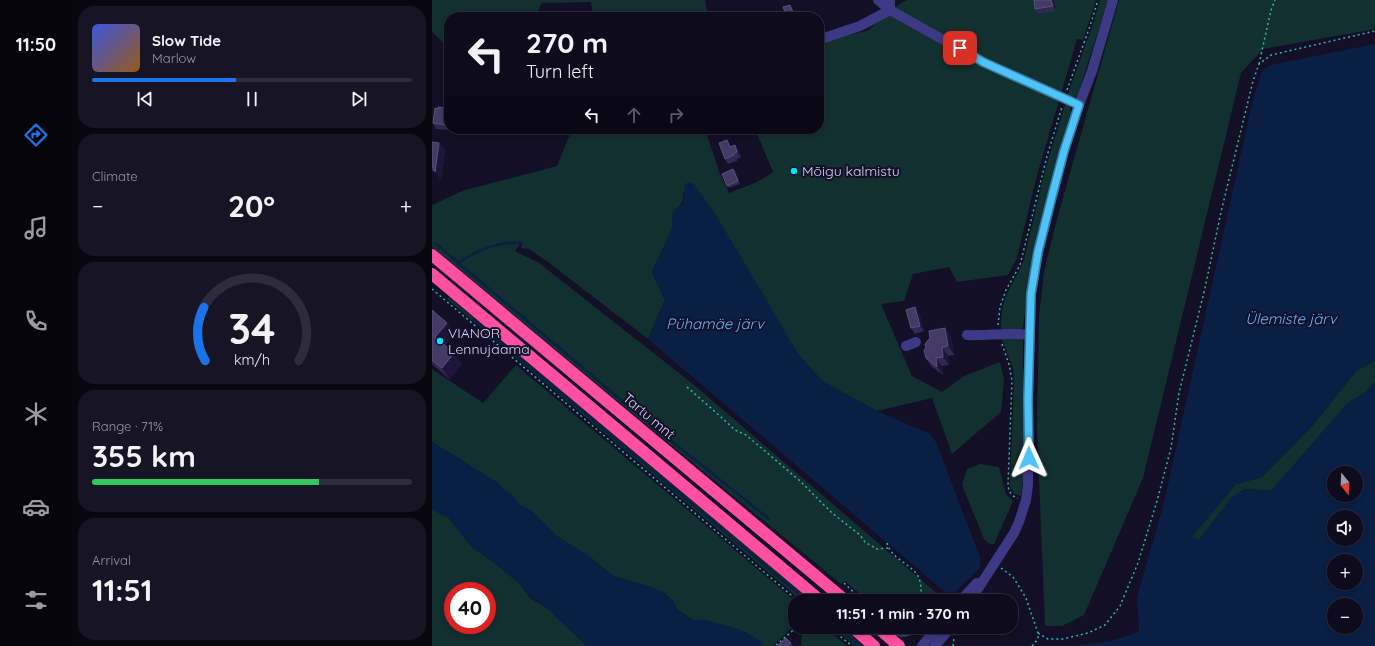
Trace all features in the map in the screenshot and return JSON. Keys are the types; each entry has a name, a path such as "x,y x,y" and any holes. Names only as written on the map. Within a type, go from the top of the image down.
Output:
{"highway":[{"name":"Tartu mnt","path":"432,255 838,594"},
{"path":"432,274 813,594"},
{"path":"860,634 874,646"},
{"path":"885,634 899,646"}],"street":[{"path":"878,0 890,5 983,62 1079,105"},
{"path":"975,594 1014,532 1026,500 1028,485 1029,335 1031,294 1038,252 1064,151 1092,71 1113,0"},
{"path":"824,38 860,26 890,5"},
{"path":"968,335 981,336 1013,333 1029,335"},
{"path":"967,594 995,564"},
{"path":"922,646 932,634"},
{"path":"935,646 945,634"},
{"path":"946,646 949,634"}],"path":[{"path":"1038,633 1048,639 1063,639 1088,633 1105,625 1120,606 1138,563 1171,448 1179,393 1221,212 1251,88 1259,64 1271,10 1275,0"},
{"path":"1259,64 1271,55 1375,31"},
{"path":"432,289 790,594"},
{"path":"687,387 735,430 746,435 799,480 832,513 860,535 865,542 877,549 888,548"},
{"path":"887,543 888,548 917,575 920,582 921,594"},
{"path":"995,564 1013,577 1026,598 1038,633 1038,638 1032,646"},
{"path":"844,583 856,594"},
{"path":"776,645 789,634"},
{"path":"837,634 852,646"}],"green space":[{"path":"432,0 705,0 707,12 592,12 591,2 542,3 537,12 444,12 444,43 432,32"},
{"path":"907,0 1096,0 1083,40 1077,39 1036,179 1017,258 1008,275 957,282 949,267 913,274 904,301 881,304 912,376 942,392 964,376 1000,362 1004,380 1001,412 952,454 932,398 877,411 822,381 799,355 683,191 683,201 673,211 672,229 652,272 665,300 648,339 548,262 529,249 521,248 522,241 515,251 539,263 693,384 938,594 860,594 845,581 841,584 432,247 432,205 462,191 557,166 570,134 707,134 720,174 729,193 757,182 773,172 757,134 824,134 824,40 867,31 902,2"},
{"path":"1100,0 1108,0 1078,94 1075,97 1067,96 1092,27"},
{"path":"1119,0 1375,0 1375,29 1263,49 1241,73 1143,478 1084,615 1062,626 1045,626 1037,427 1039,316 1044,271 1057,219"},
{"path":"1066,102 1069,104 1071,112 1051,180 1030,269 1023,328 1021,330 1001,331 1001,315 1003,306 1007,294 1024,260 1045,170"},
{"path":"449,297 803,594 794,594 447,299"},
{"path":"1002,336 1022,339 1023,341 1024,470 1021,496 1014,494 1010,486 1014,383 1013,368"},
{"path":"1375,361 1375,382 1366,392 1348,403 1271,491 1245,489 1232,497 1199,540 1191,537 1236,484 1262,477 1313,425 1356,371"},
{"path":"516,365 788,595 788,631 773,646 763,646 760,641 741,630 704,620 693,620 678,610 673,601 663,592 613,576 590,557 558,537 530,510 519,505 512,495 505,491 498,483 432,442 432,369 483,403"},
{"path":"980,464 999,467 1006,494 1013,501 994,544 990,544 984,539 962,485 967,469"},
{"path":"432,509 449,518 472,547 519,583 529,597 548,609 587,646 432,646"},
{"path":"802,634 832,634 847,646 801,646"},
{"path":"841,634 849,634 863,646 855,646"}],"water":[{"name":"Ülemiste järv","path":"1375,44 1375,361 1356,371 1313,425 1262,477 1236,484 1192,537 1199,540 1232,497 1245,489 1271,491 1348,403 1366,392 1375,382 1375,646 1073,646 1111,641 1139,632 1137,597 1163,507 1253,99 1262,71 1271,65"},
{"name":"Pühamäe järv","path":"689,182 694,184 716,215 799,355 822,381 877,411 928,433 936,442 980,557 980,568 955,592 945,592 648,339 665,300 652,272 672,229 673,211 683,204 685,184"},
{"path":"432,442 498,483 505,491 512,494 519,505 531,510 558,537 590,557 613,576 663,592 673,601 678,610 693,620 704,620 741,630 760,641 763,646 587,646 548,609 529,596 519,583 488,558 471,547 449,518 432,509"}],"building":[{"path":"1034,0 1051,0 1053,6 1035,9"},
{"path":"790,5 793,12 785,12 783,7"},
{"path":"438,107 444,108 444,125 433,123 435,108 438,109"},
{"path":"727,140 730,147 735,145 737,152 725,159 719,143"},
{"path":"432,142 439,143 435,172 432,165"},
{"path":"733,169 738,181 727,186 722,174"},
{"path":"915,307 920,326 911,328 906,310"},
{"path":"432,310 447,323 435,337 454,353 442,368 432,360"},
{"path":"945,328 948,346 942,347 943,357 936,358 937,367 926,358 924,350 926,348 925,344 930,338 929,331"},
{"path":"786,638 791,643 787,646 778,645"}],"waterway":[{"path":"458,263 488,247 505,243 522,243"},
{"path":"436,244 645,420 769,519"},
{"path":"474,320 799,594"},
{"path":"845,634 859,646"}],"place":[{"name":"Mõigu kalmistu","path":"794,171"},
{"name":"VIANOR Lennujaama","path":"440,341"}],"route":[{"path":"960,48 983,62 1079,105 1064,151 1052,196 1038,252 1031,294 1028,400 1029,458"}]}
